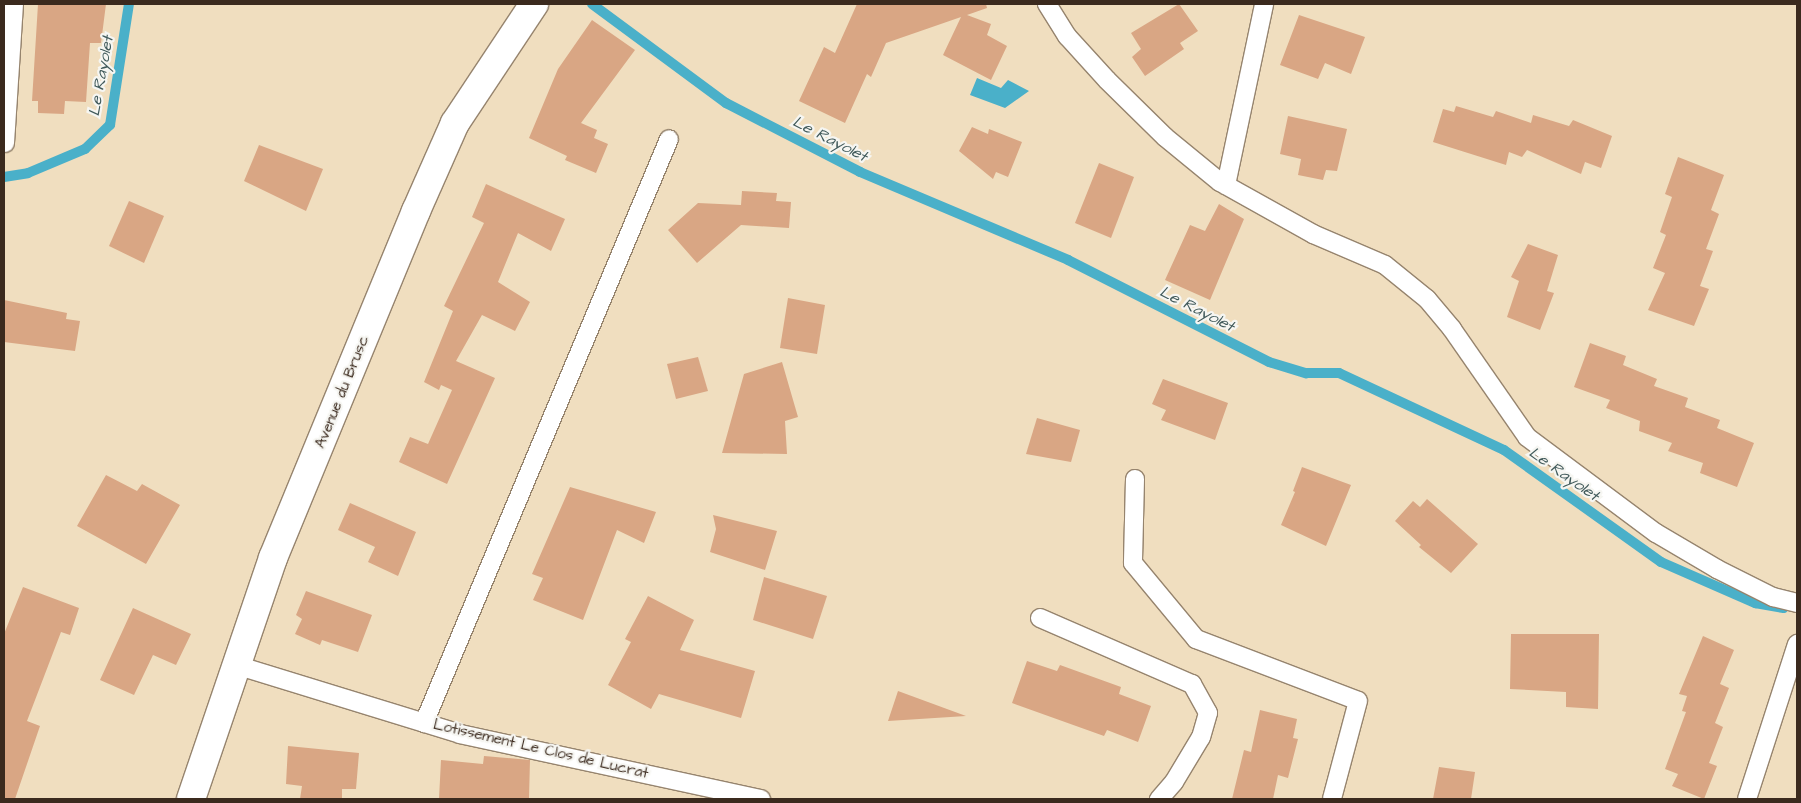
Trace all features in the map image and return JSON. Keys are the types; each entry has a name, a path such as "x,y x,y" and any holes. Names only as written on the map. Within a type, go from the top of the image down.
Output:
{"street":[{"name":"Avenue du Brusc","path":"191,799 274,558 451,132 534,4"}],"lane":[{"path":"5,143 14,4"},
{"path":"1047,4 1067,36 1106,80 1165,137 1226,185 1313,234 1385,265 1427,299 1441,315 1527,437 1656,533 1717,569 1773,597 1797,604"},
{"path":"1226,185 1264,4"},
{"path":"424,723 669,139"},
{"path":"1135,479 1132,563 1196,639 1358,701 1332,799"},
{"path":"1040,618 1192,684 1208,712 1201,737 1174,782 1159,799"},
{"path":"1747,799 1797,644"},
{"name":"Lotissement Le Clos de Lucrat","path":"236,665 460,734 761,799"}],"water":[{"path":"977,78 1001,88 1008,80 1029,91 1005,108 970,95"}],"building":[{"path":"38,4 106,4 101,43 90,43 86,102 65,101 64,114 38,113 38,101 32,101"},
{"path":"857,4 986,4 987,8 967,15 991,24 987,35 1007,46 991,80 943,55 961,17 886,43 871,77 867,74 845,123 799,101 824,47 835,53"},
{"path":"1179,4 1198,31 1180,43 1184,49 1145,76 1132,57 1141,49 1131,33"},
{"path":"1299,15 1365,37 1351,74 1325,63 1318,79 1280,65"},
{"path":"592,20 635,50 581,123 597,130 594,138 608,144 596,173 565,160 567,156 529,138 558,69"},
{"path":"1456,106 1493,117 1496,111 1531,123 1533,115 1569,126 1573,120 1612,136 1601,168 1585,162 1581,174 1527,150 1522,157 1509,152 1506,165 1433,142 1443,109 1454,112"},
{"path":"1288,116 1347,129 1337,171 1326,170 1323,180 1298,175 1301,159 1280,154"},
{"path":"972,127 988,134 989,129 1022,142 1008,177 996,172 993,179 959,151"},
{"path":"259,145 323,169 306,211 244,181"},
{"path":"1678,157 1724,175 1711,210 1719,214 1706,249 1713,251 1700,286 1709,289 1694,326 1648,310 1665,273 1653,268 1666,235 1660,232 1672,197 1665,194"},
{"path":"1099,163 1134,177 1111,238 1075,223"},
{"path":"486,184 565,219 551,251 518,233 498,282 530,302 515,331 482,315 456,361 495,378 447,484 399,462 410,437 428,444 452,390 441,385 439,390 424,382 453,311 444,306 484,223 472,217"},
{"path":"742,191 777,193 776,201 791,202 789,228 741,225 697,263 668,230 698,203 741,205"},
{"path":"129,201 164,216 144,263 109,246"},
{"path":"1219,204 1244,219 1210,300 1165,280 1190,225 1205,231"},
{"path":"1528,244 1558,255 1547,291 1554,293 1540,330 1507,317 1519,281 1511,277"},
{"path":"788,298 825,305 817,354 780,348"},
{"path":"4,300 67,313 66,319 80,321 75,351 4,342"},
{"path":"1590,343 1626,356 1623,365 1657,379 1654,386 1688,398 1685,407 1720,420 1717,428 1754,443 1737,487 1700,473 1703,463 1668,451 1672,443 1639,431 1640,421 1606,408 1610,400 1574,387"},
{"path":"698,357 708,391 676,399 667,364"},
{"path":"782,362 798,417 785,421 787,454 722,453 744,374"},
{"path":"1163,379 1228,403 1215,440 1161,420 1166,410 1152,404"},
{"path":"1037,418 1080,430 1071,462 1026,454"},
{"path":"1302,467 1351,485 1326,546 1281,525 1295,492 1293,491"},
{"path":"106,475 137,491 142,484 180,505 146,564 77,526"},
{"path":"570,487 656,512 644,543 617,530 583,620 533,600 543,578 532,574"},
{"path":"1427,499 1478,544 1451,573 1419,547 1421,545 1395,521 1413,501 1420,507"},
{"path":"350,503 416,532 398,576 368,562 375,547 338,530"},
{"path":"713,515 777,531 765,570 710,552 716,529"},
{"path":"764,577 827,596 813,639 753,620"},
{"path":"23,587 79,608 70,635 61,632 27,721 40,726 15,799 4,799 4,634"},
{"path":"306,591 372,615 358,652 322,640 320,645 295,634 302,619 296,615"},
{"path":"648,596 694,620 680,650 755,671 741,718 659,694 651,709 608,685 631,642 625,639"},
{"path":"133,608 191,634 176,665 153,655 134,695 100,680"},
{"path":"1511,634 1599,634 1598,709 1566,707 1566,692 1510,689"},
{"path":"1703,636 1734,650 1720,684 1729,688 1715,723 1723,727 1709,763 1717,766 1704,799 1672,786 1678,774 1665,769 1686,712 1682,711 1687,696 1679,694"},
{"path":"1027,661 1057,671 1060,665 1121,687 1119,694 1151,706 1138,742 1107,730 1104,736 1012,703"},
{"path":"898,691 966,716 888,721"},
{"path":"1260,710 1297,719 1293,738 1298,739 1288,778 1278,775 1273,799 1232,799 1244,750 1251,752"},
{"path":"288,746 359,753 356,789 342,789 342,799 300,799 302,786 286,784"},
{"path":"484,756 530,760 529,799 439,799 441,760 483,764"},
{"path":"1439,767 1475,772 1471,799 1433,799"}],"waterway":[{"name":"Le Rayolet","path":"4,177 28,173 85,149 110,125 129,4"},
{"name":"Le Rayolet","path":"592,4 726,103 860,172 1068,260 1269,362 1306,373 1339,373 1504,450 1661,562 1755,603 1784,608"}]}
